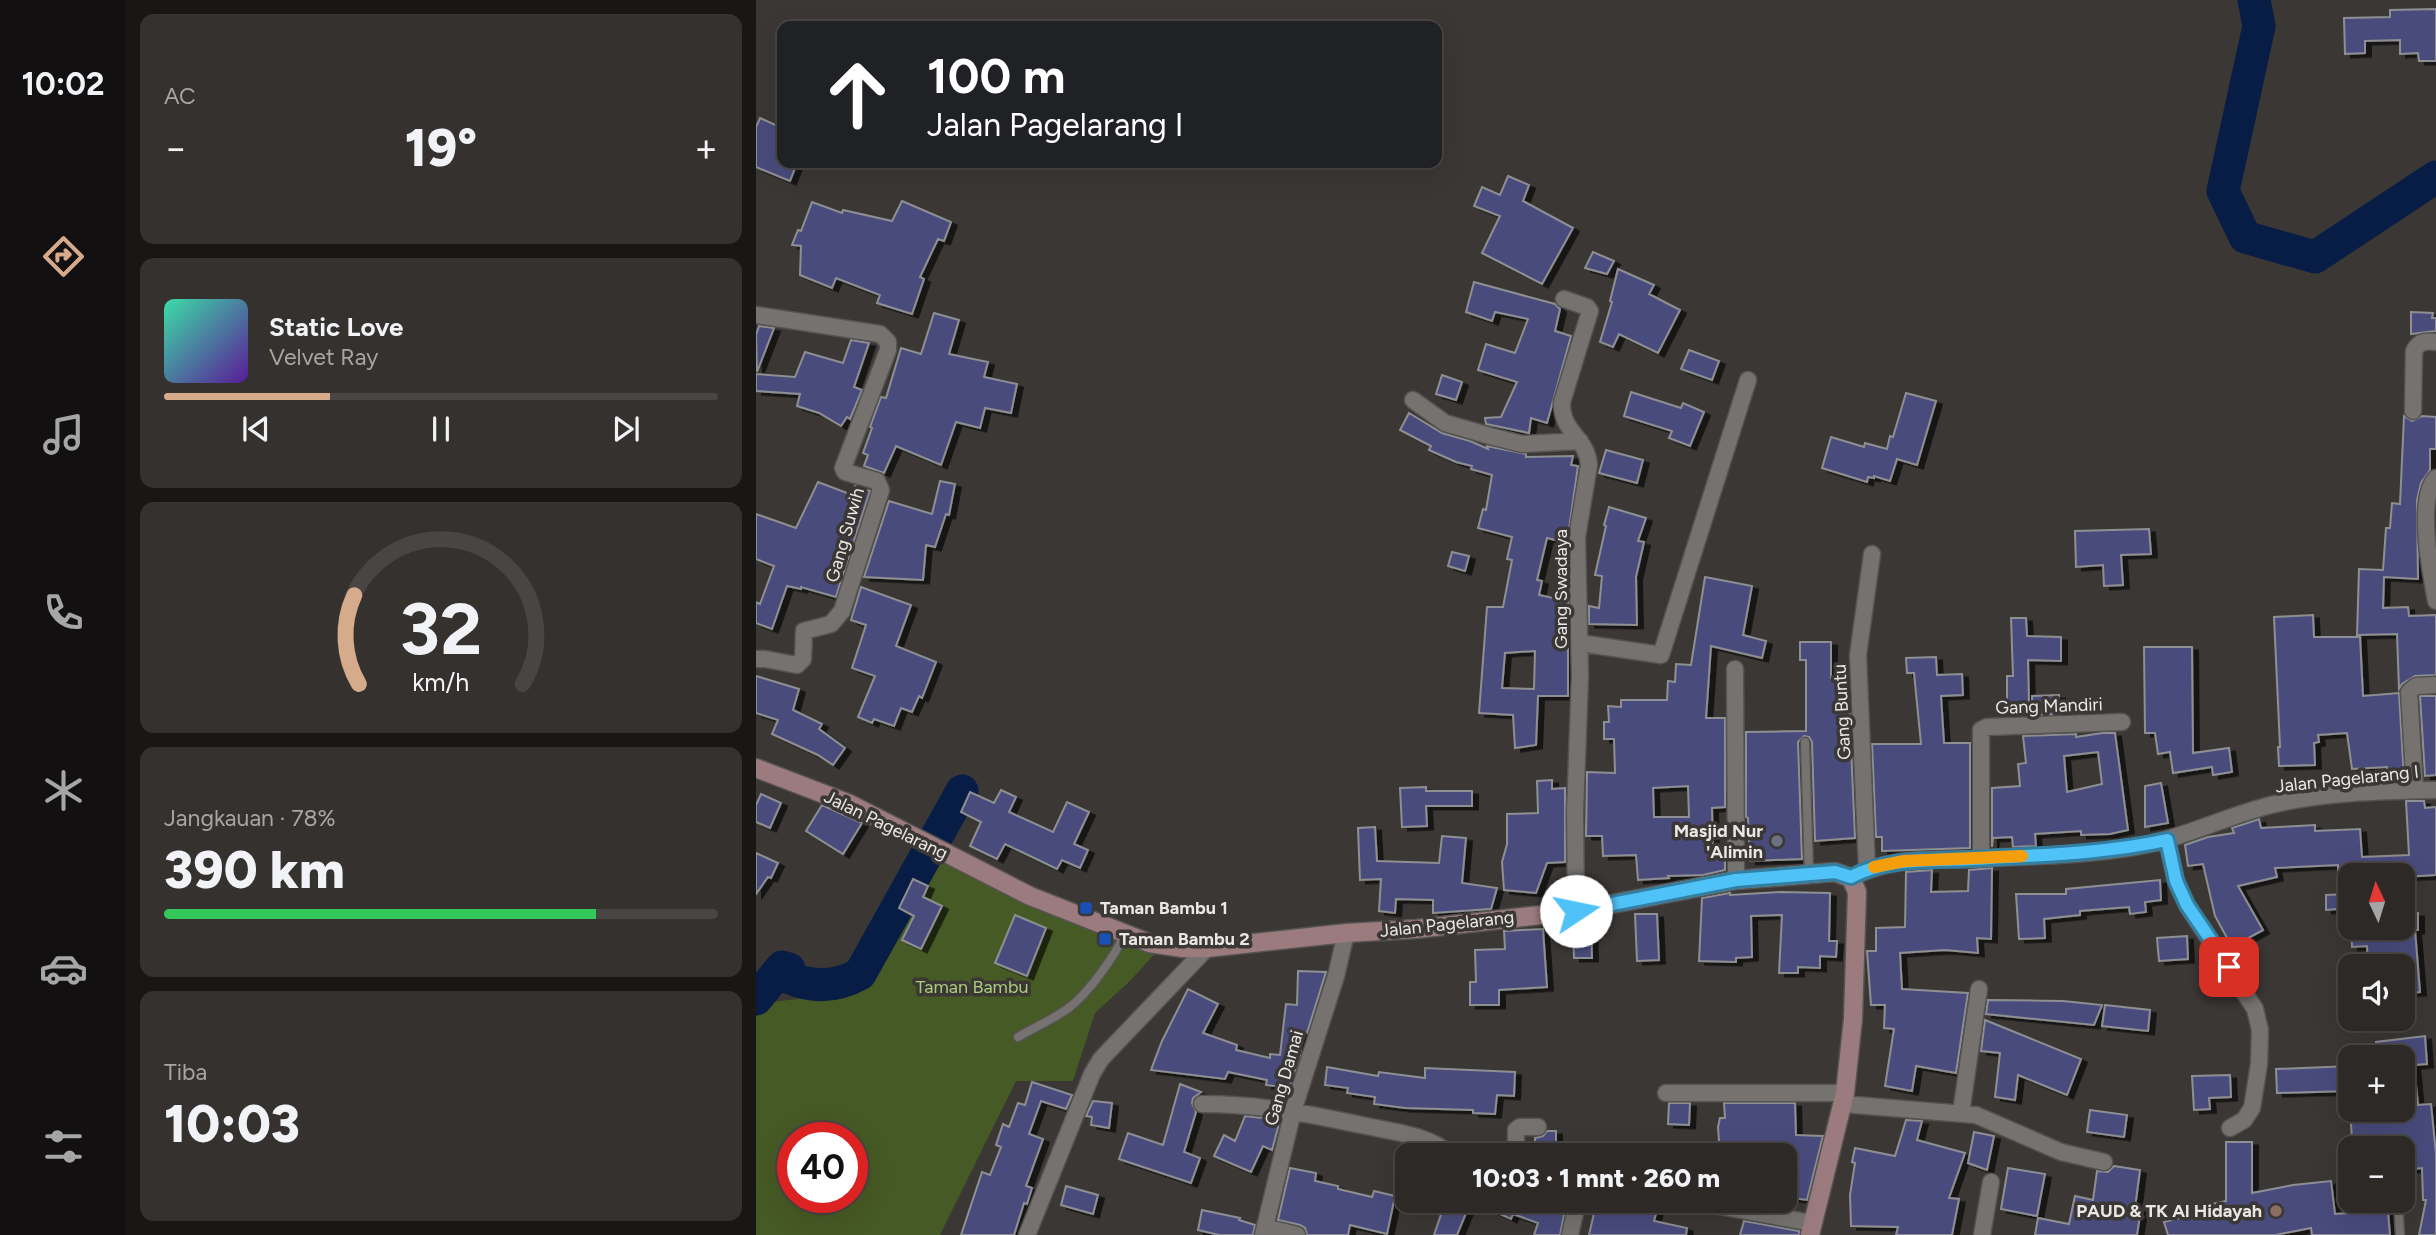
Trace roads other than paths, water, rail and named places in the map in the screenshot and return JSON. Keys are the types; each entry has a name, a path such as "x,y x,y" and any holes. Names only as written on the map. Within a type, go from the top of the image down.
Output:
{"street":[{"name":"Gang Swadaya","path":"1564,299 1587,307 1590,311 1562,402 1566,425 1580,441 1588,455 1589,465 1577,537 1580,643 1575,813 1576,911"},
{"name":"Gang Suwih","path":"756,315 884,336 888,342 888,350 843,468 845,472 877,481 880,490 842,611 831,624 803,631 804,658 797,665 756,659"},
{"path":"2413,411 2414,351 2418,344 2424,341 2436,342"},
{"path":"1580,643 1661,655 1748,380"},
{"path":"1413,400 1445,423 1522,444 1580,441"},
{"path":"2436,478 2431,483 2427,506 2427,546 2436,601"},
{"name":"Gang Buntu","path":"1867,869 1858,655 1872,554"},
{"path":"1735,669 1736,880"},
{"path":"2414,790 2409,692 2416,686 2436,685"},
{"name":"Gang Mandiri","path":"1981,858 1981,730 1987,727 2122,722"},
{"name":"Jalan Pagelarang","path":"757,771 850,804 1030,896 1125,934 1157,944 1183,948 1416,929 1576,911 1736,880 1835,872 1851,877"},
{"name":"Jalan Pagelarang I","path":"1851,877 1867,869 1904,861 2107,850 2167,840 2271,805 2317,797 2436,790"},
{"path":"2167,840 2176,881 2187,905 2256,1009 2260,1030 2259,1064 2252,1108 2244,1120 2230,1128"},
{"path":"1745,1213 1811,1229 1844,1099 1853,1018 1857,892 1851,877"},
{"name":"Gang Damai","path":"1264,1231 1293,1111 1333,987 1346,933"},
{"path":"1027,1235 1092,1074 1101,1059 1207,948"},
{"path":"1961,1112 1979,989"},
{"path":"1666,1093 1844,1099 1961,1112 1994,1121 2062,1152 2104,1162"},
{"path":"1202,1104 1256,1105 1293,1111 1409,1135 1432,1143"},
{"path":"1516,1143 1516,1130 1520,1127 1538,1127"},
{"path":"1982,1235 1991,1182"},
{"path":"1570,1235 1575,1213"},
{"path":"1264,1231 1297,1235"}],"lane":[{"path":"1805,742 1810,874"},
{"path":"1018,1037 1069,1008 1083,995 1120,946 1125,934"},
{"path":"2399,1213 2400,1235"}],"waterway":[{"path":"2254,0 2259,26 2223,191 2245,237 2315,257 2436,177"},
{"path":"756,999 782,967 789,969 790,978 817,985 843,982 860,974 962,791"}],"place":[{"name":"Masjid Nur 'Alimin","path":"1777,841"},
{"name":"Taman Bambu 1","path":"1086,908"},
{"name":"Taman Bambu 2","path":"1105,939"},
{"name":"PAUD & TK Al Hidayah","path":"2276,1211"}],"park label":[{"name":"Taman Bambu","path":"972,987"}]}
